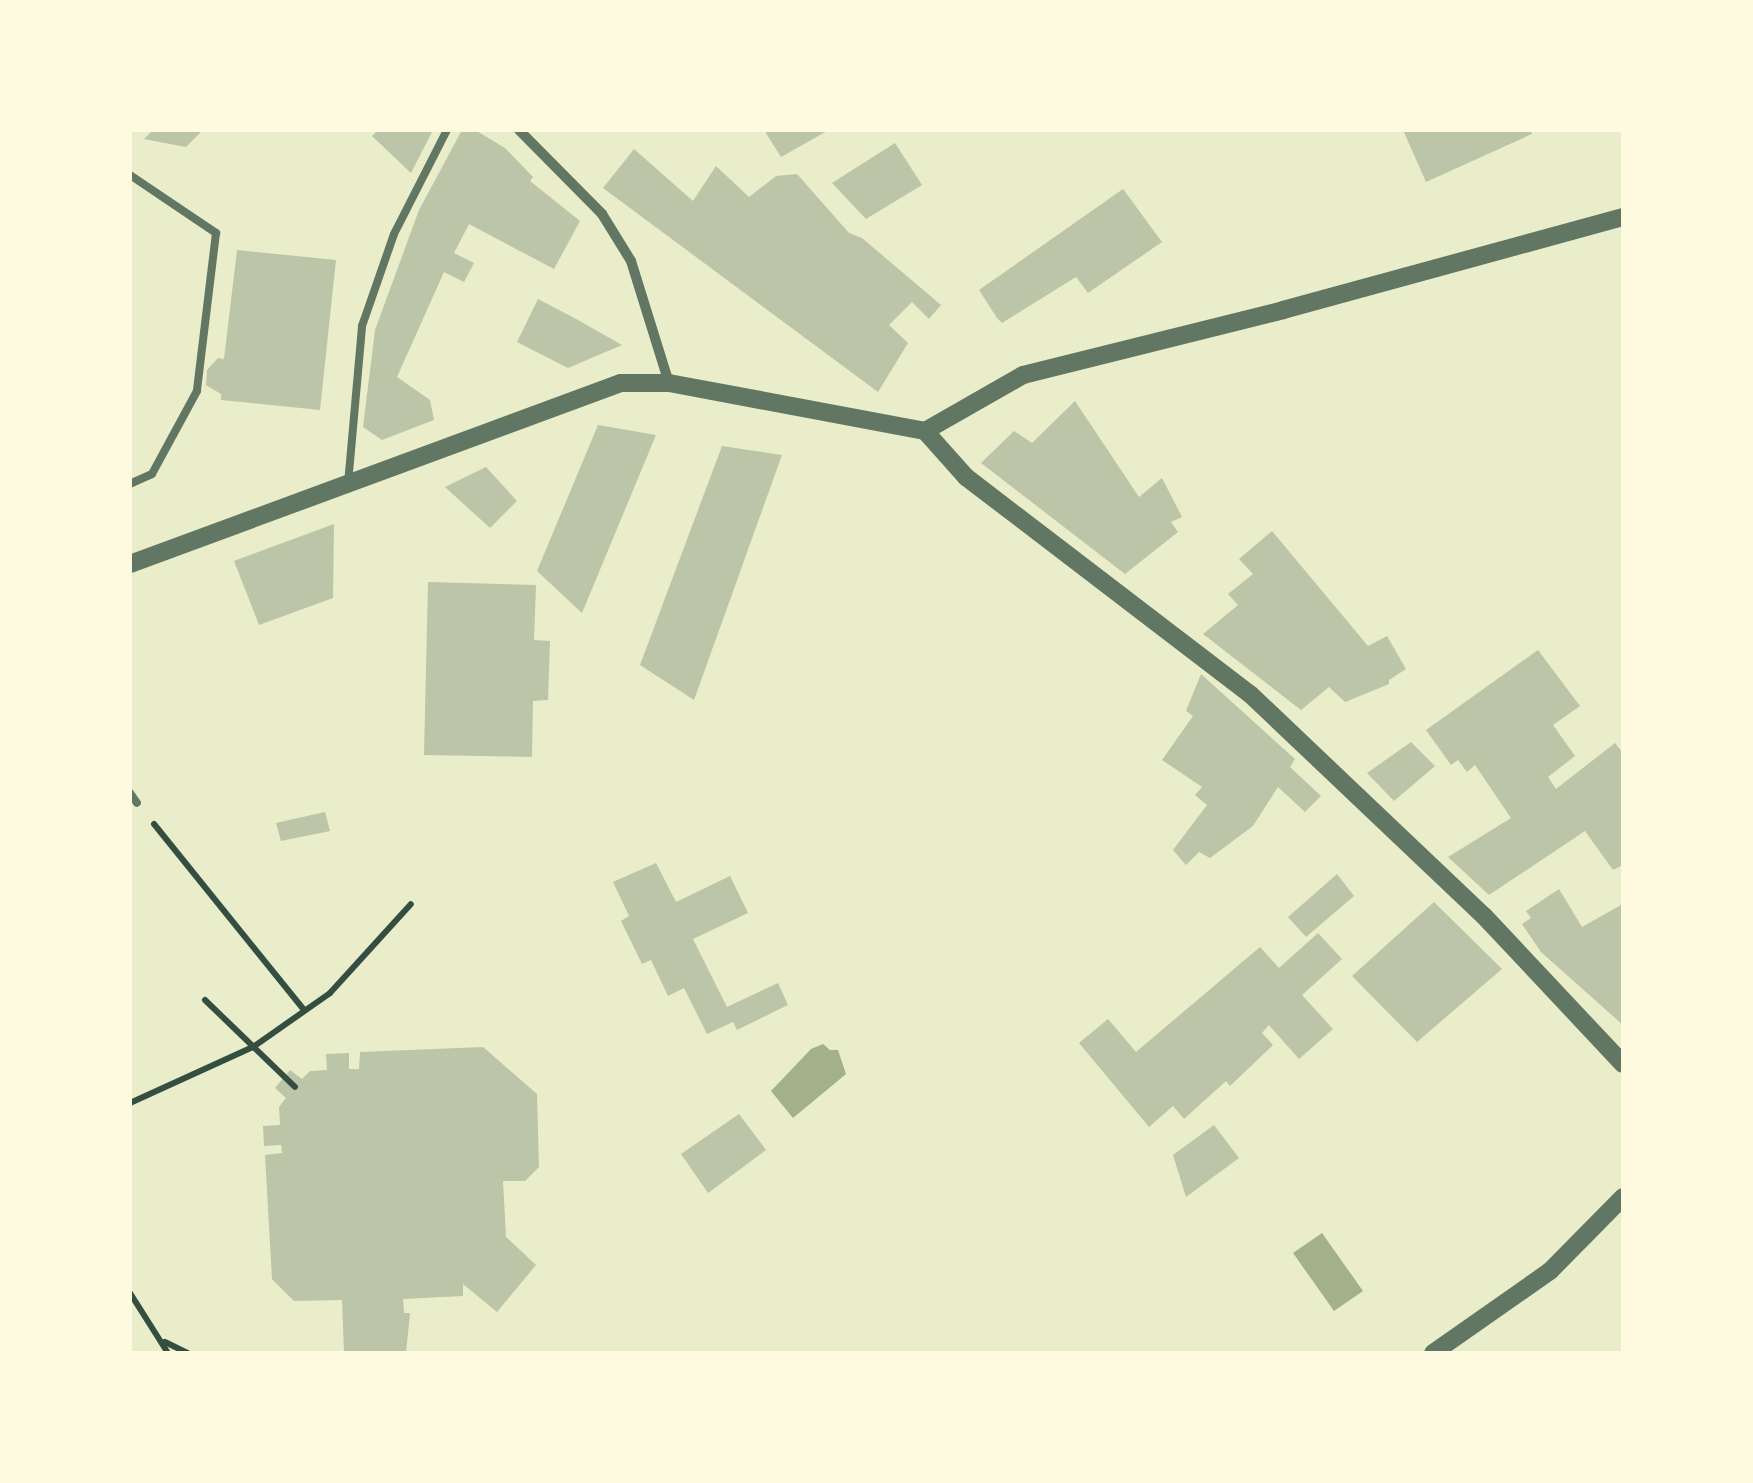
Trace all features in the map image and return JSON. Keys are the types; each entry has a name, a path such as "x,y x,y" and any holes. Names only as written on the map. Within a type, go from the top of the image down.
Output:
{"street":[{"path":"520,130 602,214 631,261 668,383"},
{"path":"925,430 1022,374 1283,310 1623,218"},
{"path":"130,564 621,383 668,383 925,430 966,477 1251,695 1484,916 1623,1064"},
{"path":"1432,1353 1550,1271 1623,1197"}],"lane":[{"path":"348,484 362,326 394,234 448,130"},
{"path":"130,175 216,234 197,391 152,474 130,484"},
{"path":"130,793 137,804"}],"path":[{"path":"137,804 304,1010"},
{"path":"130,1103 253,1046 330,993 412,904"},
{"path":"204,1000 295,1087"},
{"path":"130,1293 164,1341 168,1353"},
{"path":"164,1341 188,1353"}],"shaded area":[{"path":"823,1044 838,1050 846,1074 793,1118 771,1091 811,1049"},
{"path":"1322,1233 1363,1291 1334,1311 1293,1253"}],"building":[{"path":"153,130 203,130 186,147 144,139"},
{"path":"378,130 433,130 411,173 372,136"},
{"path":"462,130 475,130 505,148 533,177 530,181 580,221 554,269 469,224 454,253 474,263 464,282 444,272 397,377 430,400 434,420 382,440 363,427 375,330 419,210"},
{"path":"764,130 829,130 781,157"},
{"path":"1403,130 1530,130 1532,134 1426,182"},
{"path":"895,143 922,185 866,219 832,183"},
{"path":"634,149 693,201 716,166 749,197 776,176 797,174 849,233 862,238 941,305 929,319 912,302 889,325 908,343 878,392 603,188"},
{"path":"1123,189 1162,242 1088,293 1076,277 1002,323 979,290"},
{"path":"237,250 336,260 320,410 221,400 221,394 206,385 207,370 218,358 224,359"},
{"path":"538,299 622,345 568,368 517,342"},
{"path":"1075,401 1139,497 1162,478 1182,517 1171,522 1178,532 1125,574 981,463 1014,431 1032,443"},
{"path":"598,425 656,435 582,613 537,571"},
{"path":"722,446 782,455 694,700 640,665"},
{"path":"486,467 517,501 490,528 445,487"},
{"path":"334,524 333,598 259,625 234,561"},
{"path":"1272,531 1368,646 1387,636 1406,669 1389,684 1345,702 1329,687 1301,710 1203,634 1238,605 1228,594 1253,574 1239,559"},
{"path":"428,582 536,585 534,640 550,641 548,700 533,701 532,757 424,755"},
{"path":"1538,650 1580,706 1553,725 1575,756 1548,777 1556,789 1615,743 1623,753 1623,865 1613,870 1585,831 1489,895 1448,857 1511,818 1475,765 1467,772 1458,760 1451,765 1426,730"},
{"path":"1201,674 1295,759 1290,767 1321,796 1305,812 1278,787 1253,826 1210,858 1199,852 1186,865 1173,850 1207,805 1195,795 1202,787 1162,760 1193,716 1186,711"},
{"path":"1411,742 1435,766 1394,801 1367,773"},
{"path":"325,812 330,831 281,841 276,823"},
{"path":"656,863 676,902 730,876 748,913 693,939 727,1007 778,983 788,1005 737,1030 733,1022 707,1034 684,988 668,996 651,960 642,964 621,921 629,916 613,882"},
{"path":"1337,874 1354,896 1306,937 1288,917"},
{"path":"1559,889 1582,927 1621,905 1623,909 1623,1025 1541,952 1522,924 1531,918 1526,911"},
{"path":"1434,902 1502,969 1417,1042 1352,976"},
{"path":"1318,933 1342,959 1302,995 1333,1029 1299,1059 1269,1025 1262,1033 1273,1045 1230,1086 1226,1081 1184,1119 1173,1106 1149,1127 1079,1043 1108,1019 1136,1052 1260,947 1279,968"},
{"path":"483,1047 537,1094 539,1167 525,1181 503,1181 506,1237 536,1265 497,1312 463,1284 463,1296 403,1299 404,1313 410,1313 406,1353 344,1353 342,1300 294,1301 272,1279 265,1155 282,1153 281,1145 264,1146 263,1126 280,1125 279,1107 286,1098 275,1088 290,1070 302,1079 310,1071 327,1070 326,1054 349,1053 349,1069 359,1069 360,1052"},
{"path":"739,1114 766,1150 708,1193 681,1154"},
{"path":"1214,1125 1239,1158 1186,1197 1173,1155"}]}
